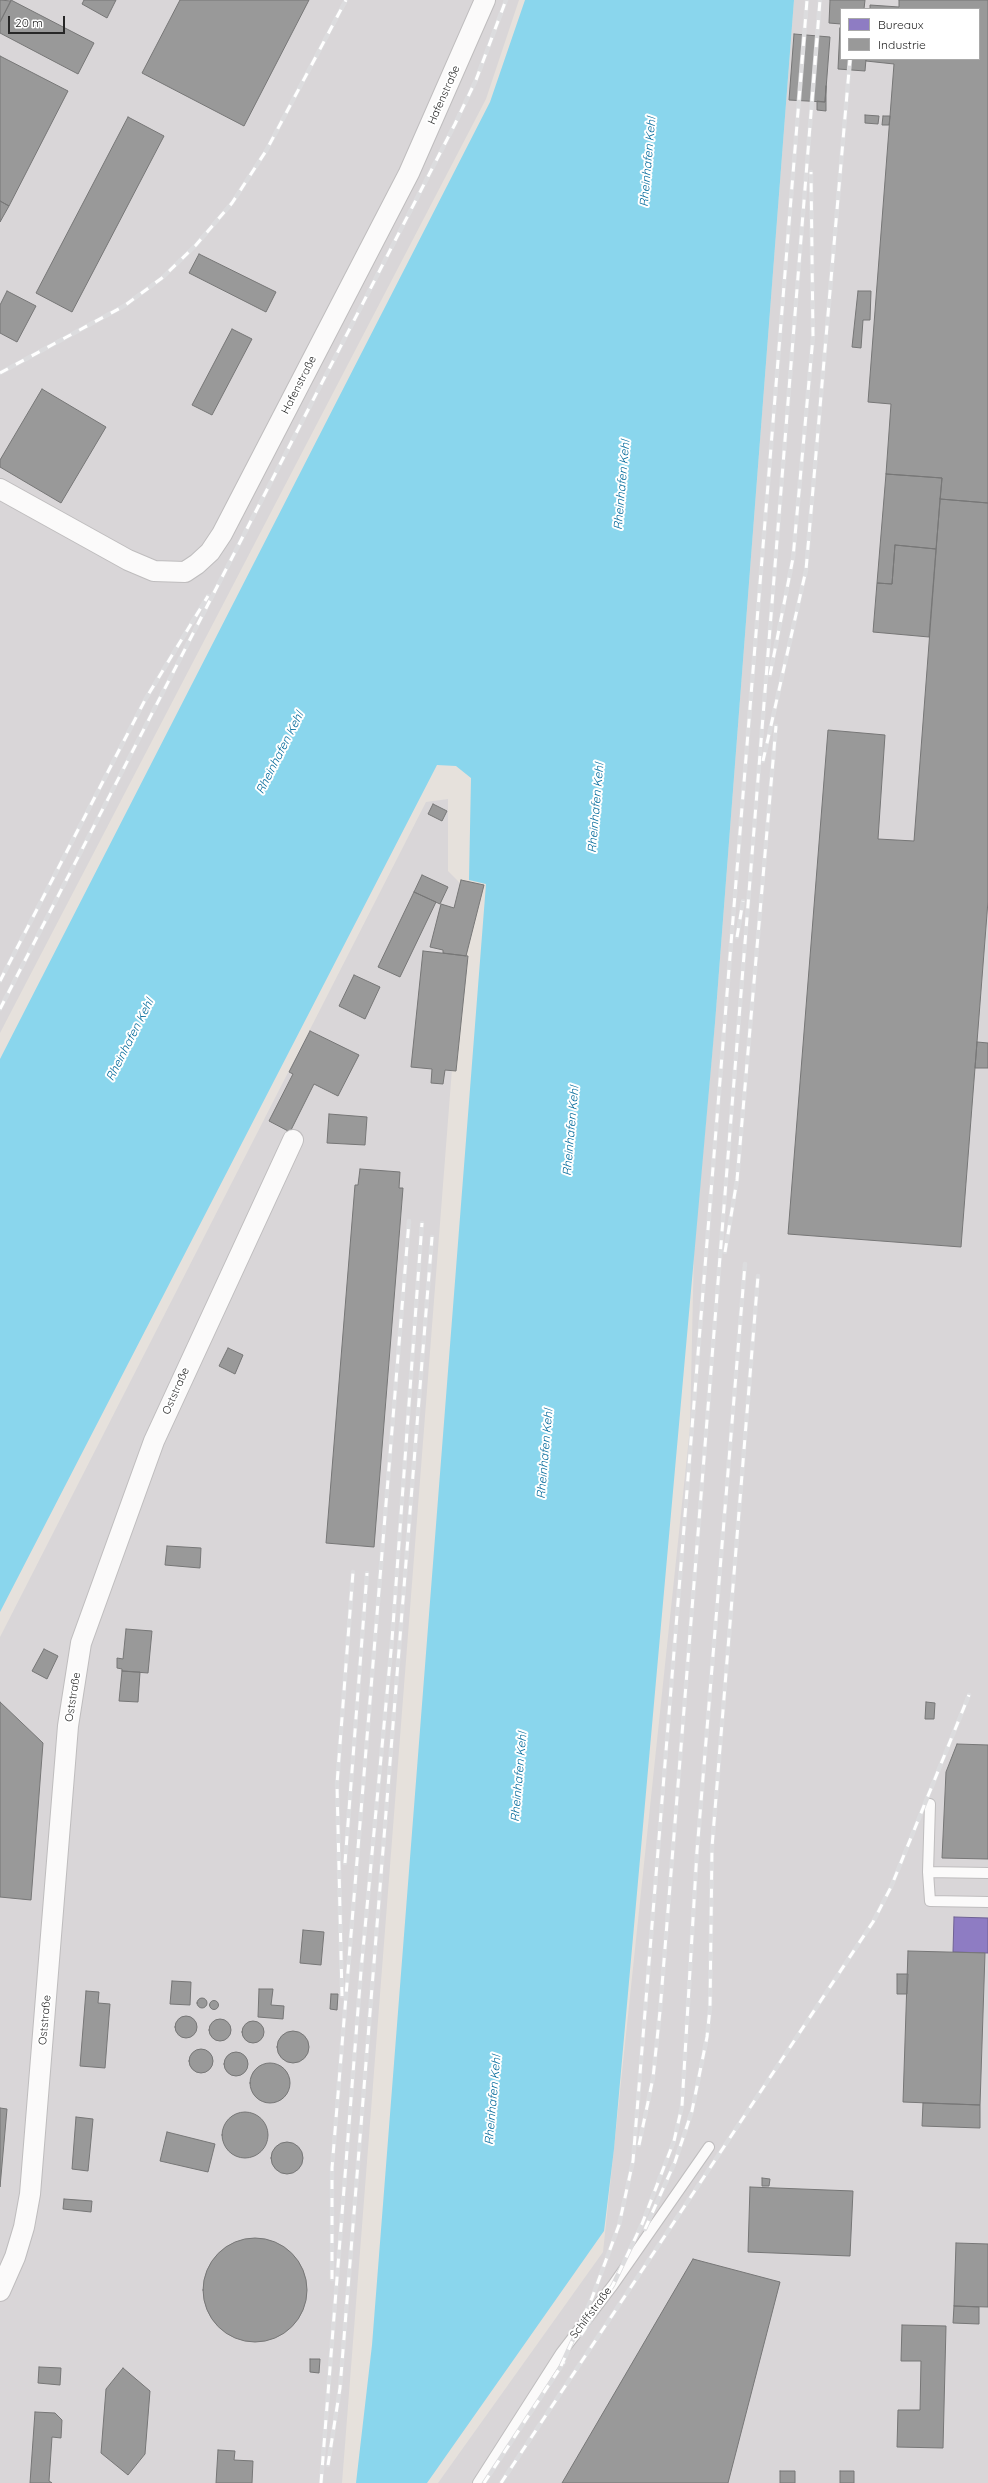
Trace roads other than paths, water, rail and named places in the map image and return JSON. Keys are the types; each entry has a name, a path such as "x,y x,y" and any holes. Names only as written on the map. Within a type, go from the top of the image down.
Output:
{"street":[{"name":"Hafenstraße","path":"0,489 128,560 154,572 185,572 198,564 210,552 226,527 409,173 485,0"},
{"name":"Oststraße","path":"0,2291 20,2242 30,2194 68,1726 81,1643 154,1441 293,1140"}],"lane":[{"path":"930,1804 928,1872 930,1900 988,1902"},
{"path":"928,1872 988,1873"},
{"name":"Schiffstraße","path":"478,2483 561,2353 613,2285 709,2146"}],"water":[{"name":"Rheinhafen Kehl","path":"525,0 794,0 715,1023 614,2149 604,2231 427,2483 356,2483 372,2345 486,884 469,880 471,778 456,766 437,765 0,1612 0,1059 490,102"}],"railway":[{"path":"0,373 124,306 162,278 196,245 232,203 266,151 346,0"},
{"path":"0,1009 455,124 476,80 506,0"},
{"path":"561,2366 592,2298 619,2225 633,2161 807,0"},
{"path":"639,2145 653,2078 660,2011 820,0"},
{"path":"763,761 806,570 850,60"},
{"path":"770,675 793,558 813,337 811,172"},
{"path":"0,981 145,700 208,596"},
{"path":"725,1252 737,1180 776,726"},
{"path":"737,937 743,901"},
{"path":"332,2279 332,2168 409,1221"},
{"path":"321,2483 361,1971 392,1640 422,1223"},
{"path":"328,2465 340,2388 432,1237"},
{"path":"581,2335 613,2285 642,2224 674,2141 682,2106 697,1851 745,1264"},
{"path":"645,2229 675,2162 692,2111 707,2037 710,2008 712,1847 758,1276"},
{"path":"342,1996 337,1784 353,1572"},
{"path":"345,1863 367,1573"},
{"path":"501,2483 873,1922 891,1887 969,1695"},
{"path":"484,2483 564,2362"}]}
